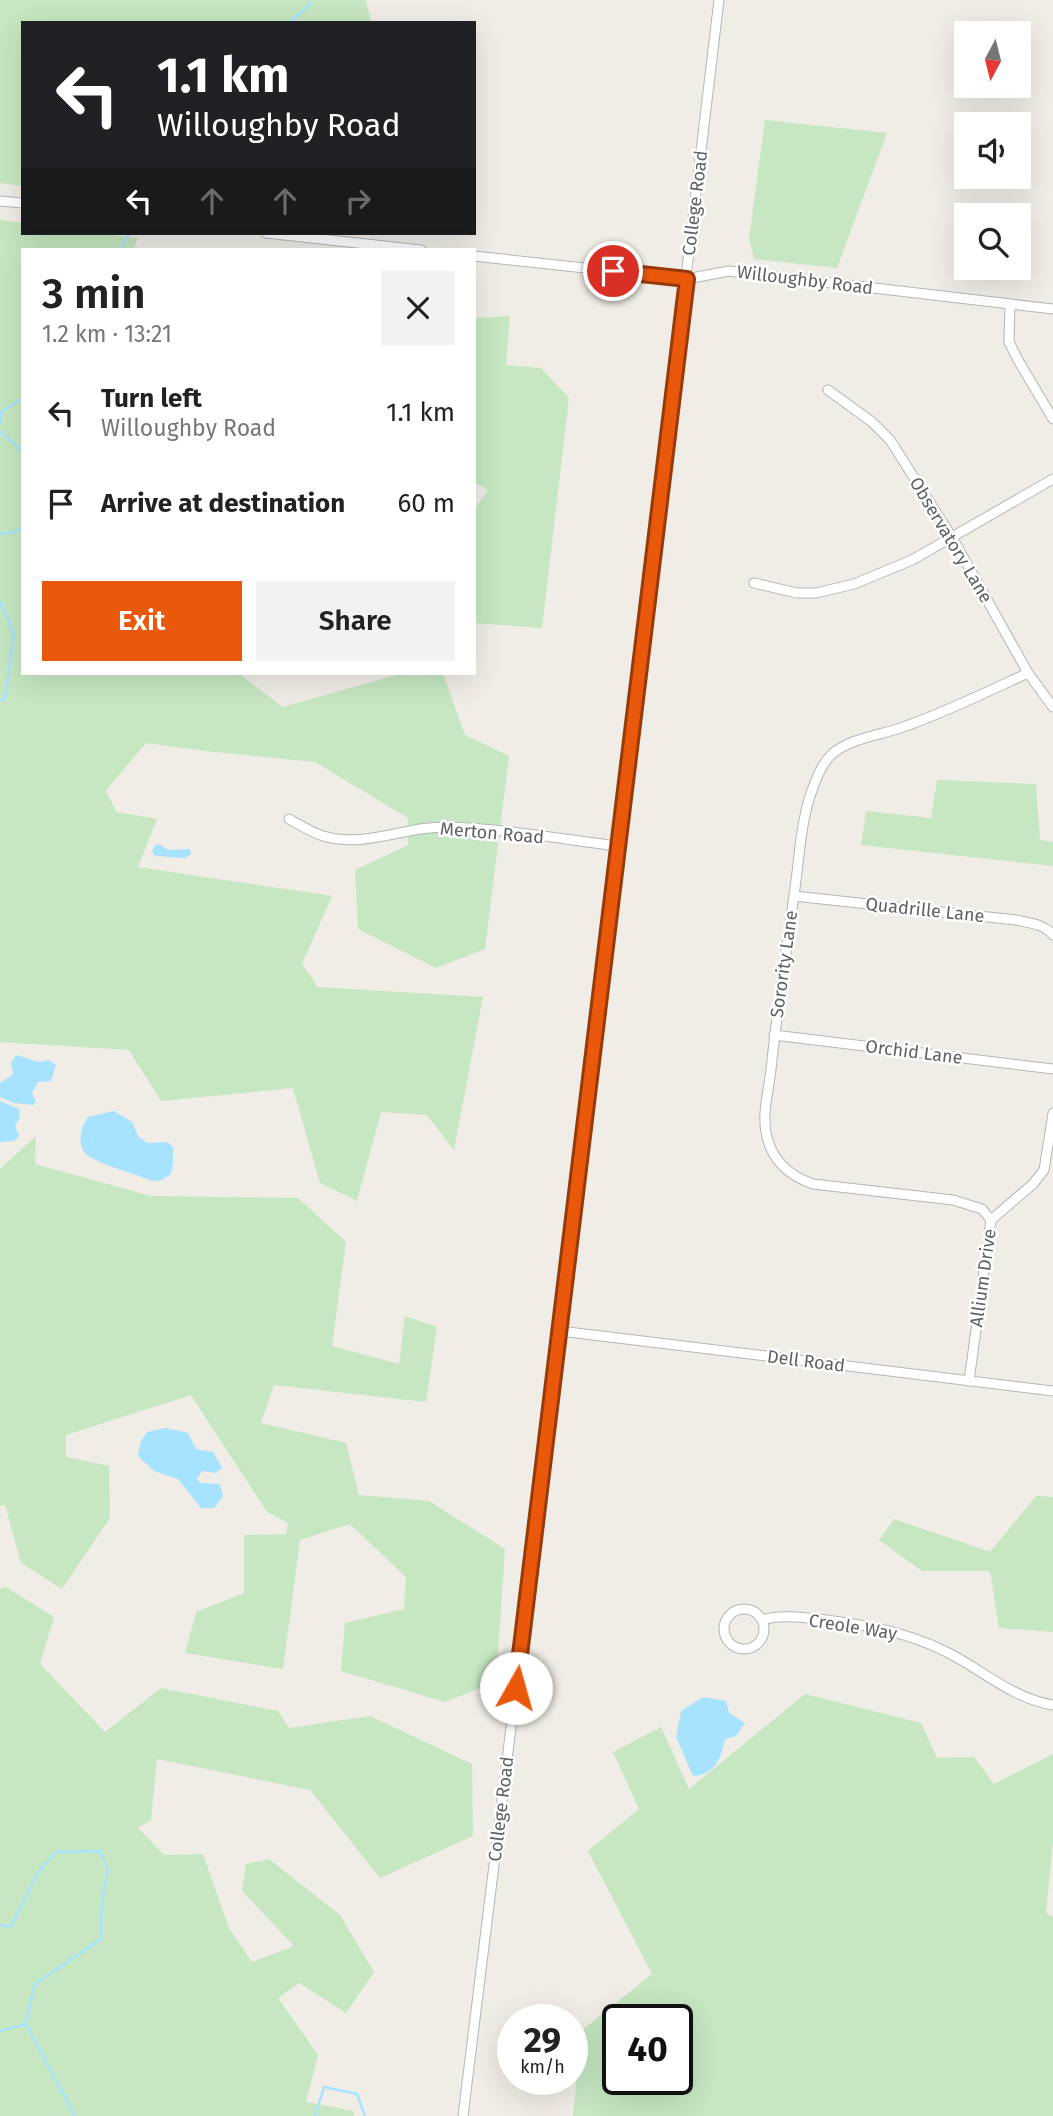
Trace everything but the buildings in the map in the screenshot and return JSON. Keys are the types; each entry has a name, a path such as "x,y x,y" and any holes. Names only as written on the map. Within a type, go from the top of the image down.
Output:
{"street":[{"name":"College Road","path":"463,2116 719,0"},
{"path":"0,201 21,204"},
{"path":"284,235 403,248"},
{"name":"Willoughby Road","path":"476,256 687,279 729,271 1053,309"},
{"path":"1010,304 1009,342 1053,419"},
{"name":"Observatory Lane","path":"828,390 872,422 890,440 953,539 1028,673 1053,707"},
{"path":"754,583 797,593 816,593 855,584 912,561 1053,480"},
{"name":"Sorority Lane","path":"990,1220 982,1209 969,1204 813,1184 797,1179 782,1166 772,1152 766,1136 765,1121 794,896 810,797 820,771 832,754 850,744 953,708 1028,673"},
{"name":"Merton Road","path":"289,819 320,835 357,841 412,830 451,827 617,846"},
{"name":"Quadrille Lane","path":"794,896 1016,920 1034,923 1053,935"},
{"name":"Orchid Lane","path":"774,1035 1053,1069"},
{"name":"Allium Drive","path":"970,1381 990,1220 1032,1184 1044,1170 1053,1113"},
{"name":"Dell Road","path":"560,1331 1053,1391"},
{"name":"Creole Way","path":"752,1611 762,1620 764,1633 758,1644 746,1650 728,1642 724,1629 733,1612 752,1611"},
{"name":"Creole Way","path":"762,1620 773,1617 809,1618 867,1625 904,1635 929,1643 1019,1695 1053,1705"}],"green space":[{"path":"0,0 366,0 371,21 21,21 21,186 0,183"},
{"path":"765,120 887,133 837,268 754,259 749,238"},
{"path":"0,220 21,223 21,235 113,235 138,238 134,248 21,248 21,675 240,675 283,707 396,675 443,675 465,735 509,756 485,949 436,968 358,929 355,870 408,845 408,818 315,762 146,743 106,790 116,812 157,819 138,867 332,896 302,964 318,987 483,997 454,1150 427,1115 381,1112 357,1201 320,1183 293,1088 161,1101 129,1050 0,1042"},
{"path":"510,316 506,365 541,368 569,398 542,628 476,623 476,507 488,490 476,483 476,318"},
{"path":"937,780 1036,784 1040,840 1053,842 1053,866 861,845 866,811 931,818"},
{"path":"36,1136 35,1164 151,1196 298,1198 346,1242 332,1346 399,1364 405,1316 437,1327 426,1402 274,1385 261,1423 346,1443 359,1495 429,1501 505,1549 496,1682 445,1702 341,1671 345,1623 404,1609 406,1577 350,1524 300,1540 283,1669 185,1653 196,1612 244,1593 244,1535 286,1534 288,1523 267,1512 191,1395 66,1435 66,1457 109,1466 110,1518 62,1589 21,1563 5,1505 0,1506 0,1169"},
{"path":"1036,1496 1053,1497 1053,1632 999,1628 990,1571 922,1571 879,1540 894,1519 990,1552"},
{"path":"6,1587 54,1617 40,1664 105,1732 161,1688 278,1711 289,1728 370,1716 472,1764 473,1836 380,1878 310,1790 157,1759 151,1820 138,1828 164,1855 203,1854 229,1928 252,1962 294,1946 242,1891 246,1864 269,1859 340,1915 374,1972 346,2013 299,1983 278,1998 318,2055 306,2102 353,2111 354,2116 0,2116 0,1589"},
{"path":"805,1694 921,1723 937,1758 974,1757 994,1784 1053,1754 1053,1841 1046,1913 1053,1917 1053,2116 573,2116 575,2095 588,2095 588,2025 602,2014 602,2095 693,2095 693,2004 615,2004 652,1974 588,1851 639,1809 613,1752 661,1727 689,1789"}],"water":[{"path":"159,844 168,850 190,849 191,854 185,858 155,856 152,851 155,845"},
{"path":"16,1055 38,1062 49,1060 56,1065 51,1081 38,1082 32,1093 36,1101 34,1105 14,1103 0,1097 0,1083 13,1074 11,1063"},
{"path":"0,1101 19,1109 20,1117 15,1126 19,1136 14,1141 0,1142"},
{"path":"114,1111 132,1122 138,1136 147,1143 167,1142 173,1147 171,1174 162,1180 153,1181 89,1157 85,1153 81,1145 81,1135 88,1117"},
{"path":"165,1428 188,1433 196,1449 213,1452 222,1468 216,1473 202,1471 197,1479 200,1483 220,1484 223,1496 214,1508 201,1508 178,1479 154,1471 138,1456 141,1441 147,1432"},
{"path":"703,1697 726,1701 729,1713 745,1723 736,1736 725,1739 719,1759 712,1769 693,1776 676,1737 681,1711"}],"waterway":[{"path":"291,21 311,0"},
{"path":"122,248 128,235"},
{"path":"0,423 2,411 21,399"},
{"path":"0,432 21,449"},
{"path":"0,534 21,529"},
{"path":"0,602 14,633 5,700 0,700"},
{"path":"0,1925 11,1927 38,1872 56,1852 100,1851 108,1870 102,1902 101,1939 34,1985 26,2024 75,2116"},
{"path":"0,2031 26,2024"},
{"path":"315,2116 324,2087 357,2094 365,2116"}],"route":[{"path":"516,1688 687,279 613,271"}]}
